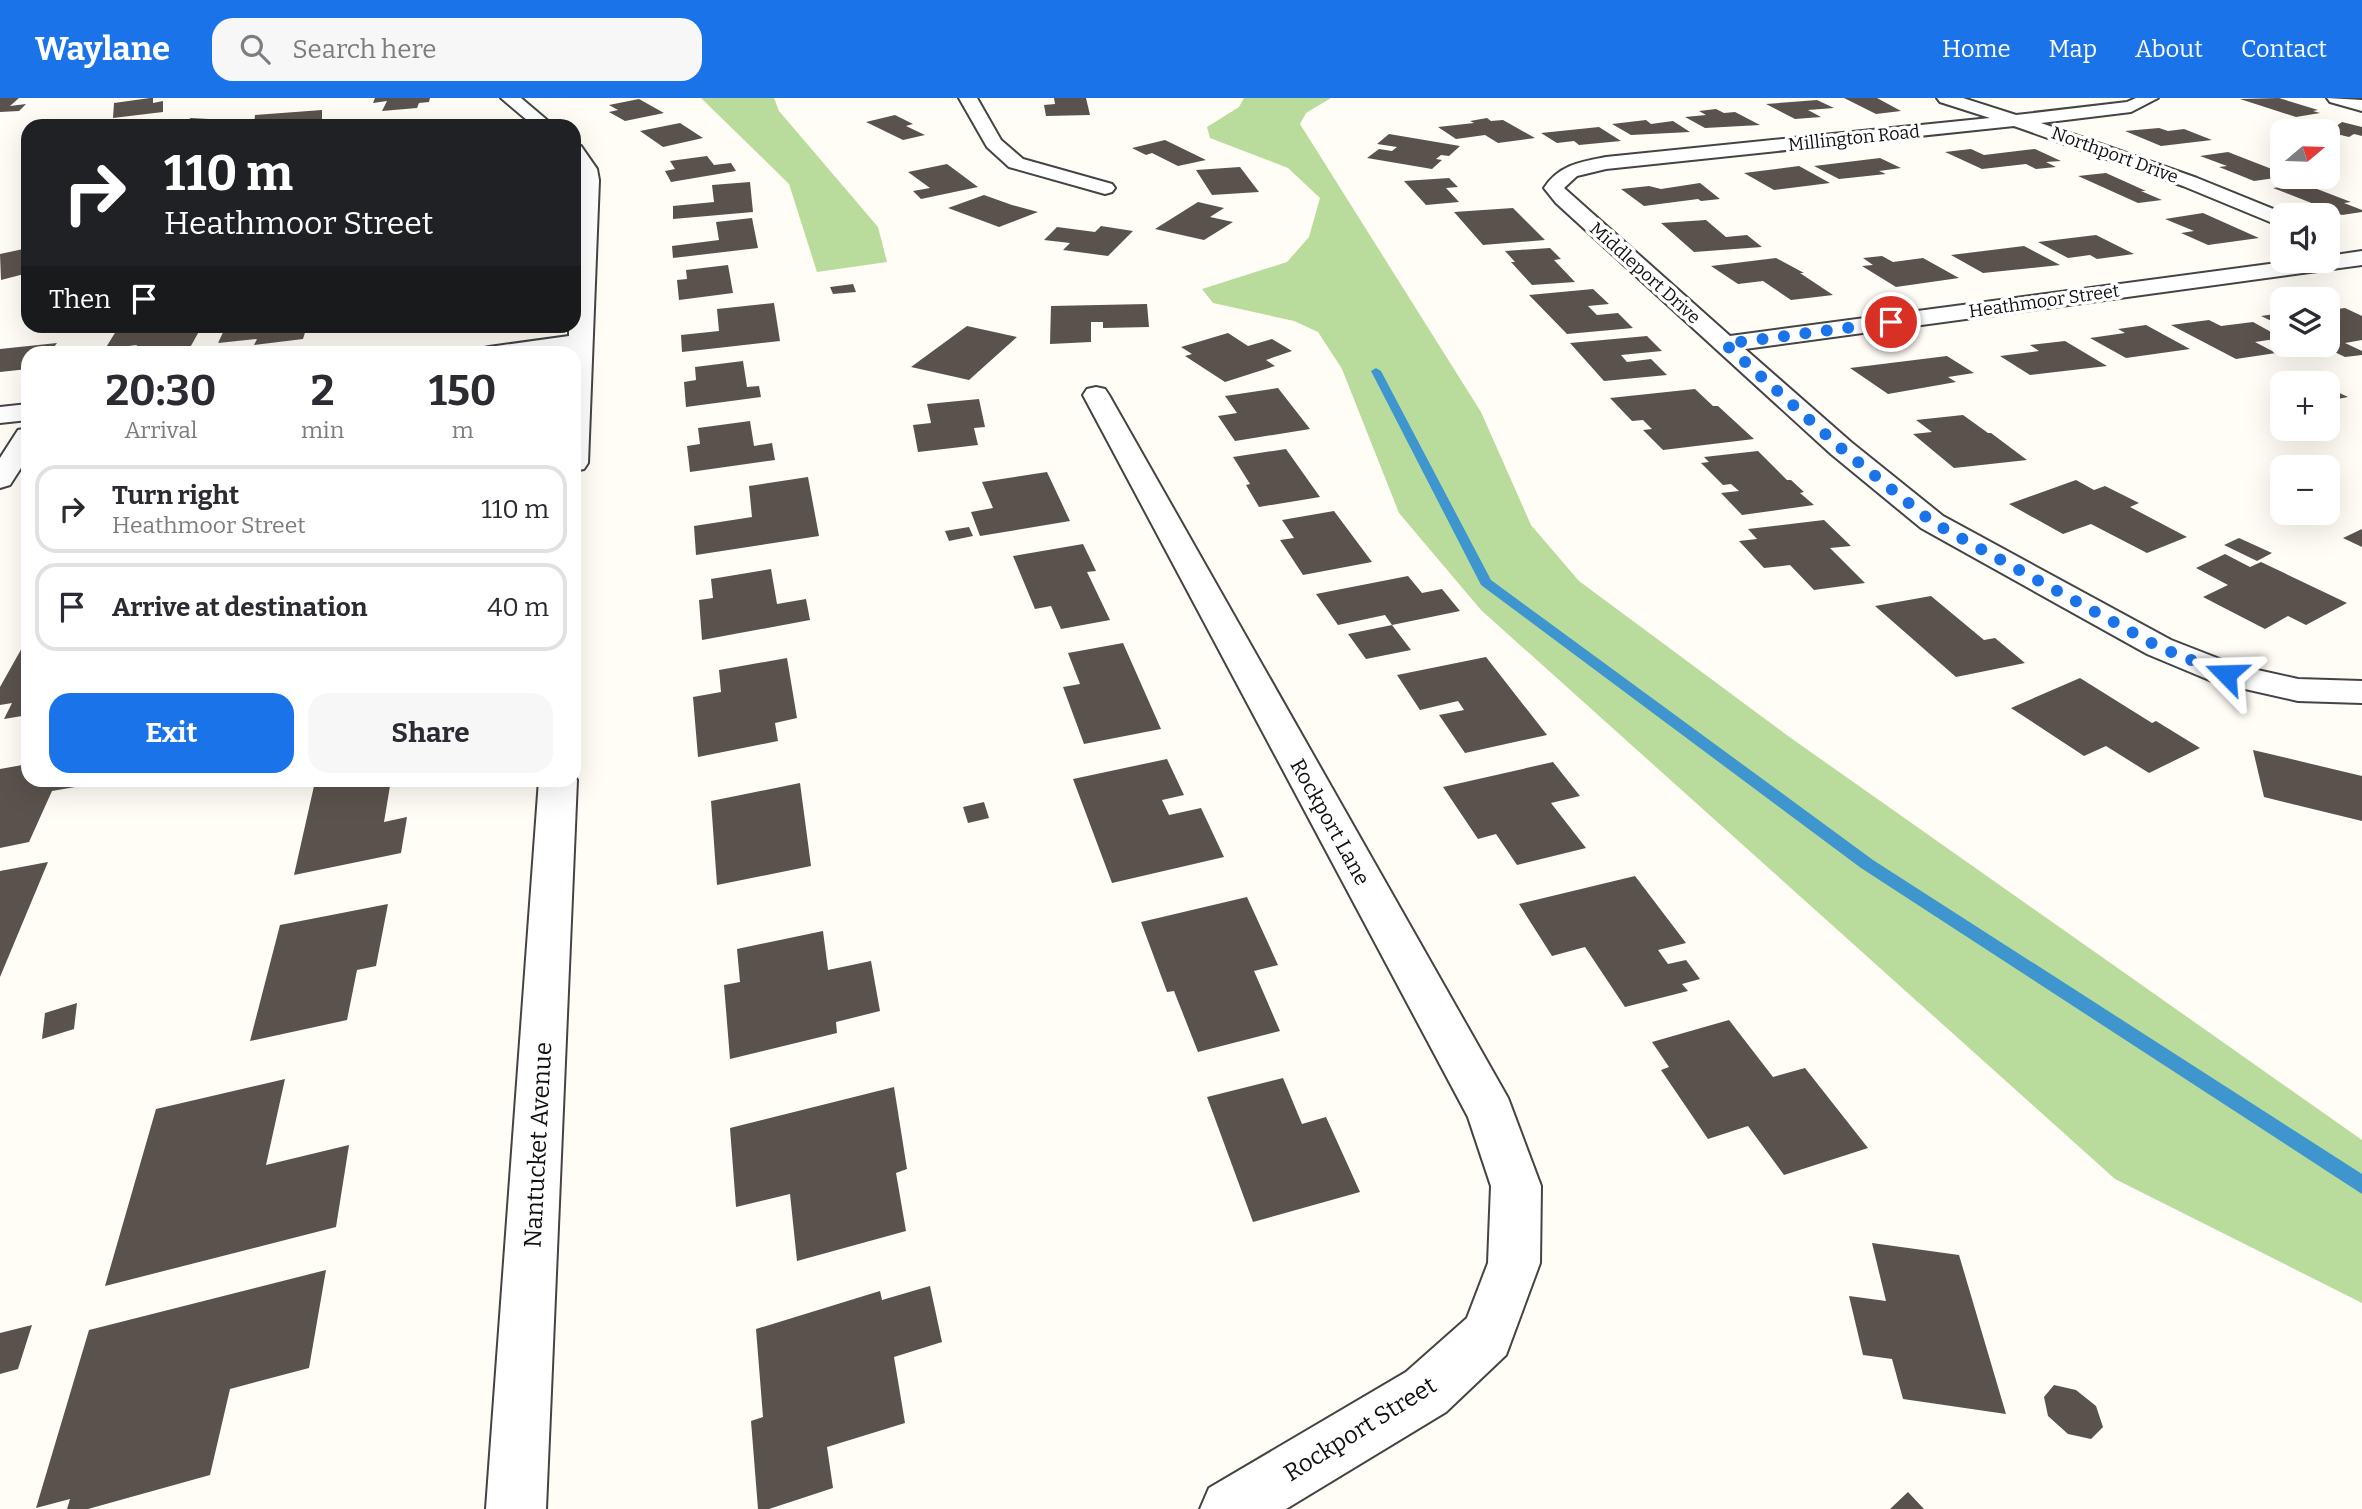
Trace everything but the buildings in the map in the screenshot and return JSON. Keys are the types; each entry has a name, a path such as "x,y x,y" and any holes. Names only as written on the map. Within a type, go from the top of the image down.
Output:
{"street":[{"path":"510,98 536,119"},
{"path":"968,98 994,143 1016,163 1061,178 1105,188"},
{"name":"Northport Drive","path":"1946,98 2190,182 2270,215"},
{"name":"Millington Road","path":"1560,178 1578,169 1606,163 2132,107 2149,98"},
{"path":"2336,98 2362,106"},
{"path":"581,160 587,169 581,181"},
{"name":"Middleport Drive","path":"1560,178 1554,188 1563,199 1842,449 1932,522 2147,640 2226,674 2298,690 2362,692"},
{"path":"2340,244 2362,255"},
{"name":"Heathmoor Street","path":"1725,344 2362,255"},
{"path":"580,333 580,346"},
{"path":"550,346 580,342"},
{"name":"Rockport Lane","path":"1096,395 1490,1113 1516,1185 1514,1263"},
{"path":"0,415 21,413"},
{"path":"0,479 21,447"},
{"name":"Nantucket Avenue","path":"516,1509 558,787"},
{"name":"Rockport Street","path":"1230,1509 1426,1392 1487,1336 1514,1263"}],"green space":[{"path":"701,98 774,98 779,111 878,227 887,262 817,272 789,184"},
{"path":"1244,98 1331,98 1306,113 1300,124 1481,412 1531,525 1579,581 1788,736 2362,1140 2362,1303 2115,1179 1481,610 1399,513 1342,369 1318,332 1294,321 1213,303 1202,289 1287,262 1309,237 1320,198 1288,168 1210,138 1207,127 1239,107"}],"waterway":[{"path":"1376,371 1486,582 1867,864 2362,1185"}],"route":[{"path":"1891,322 1725,344 1842,449 1932,522 2159,647 2226,674"}]}
